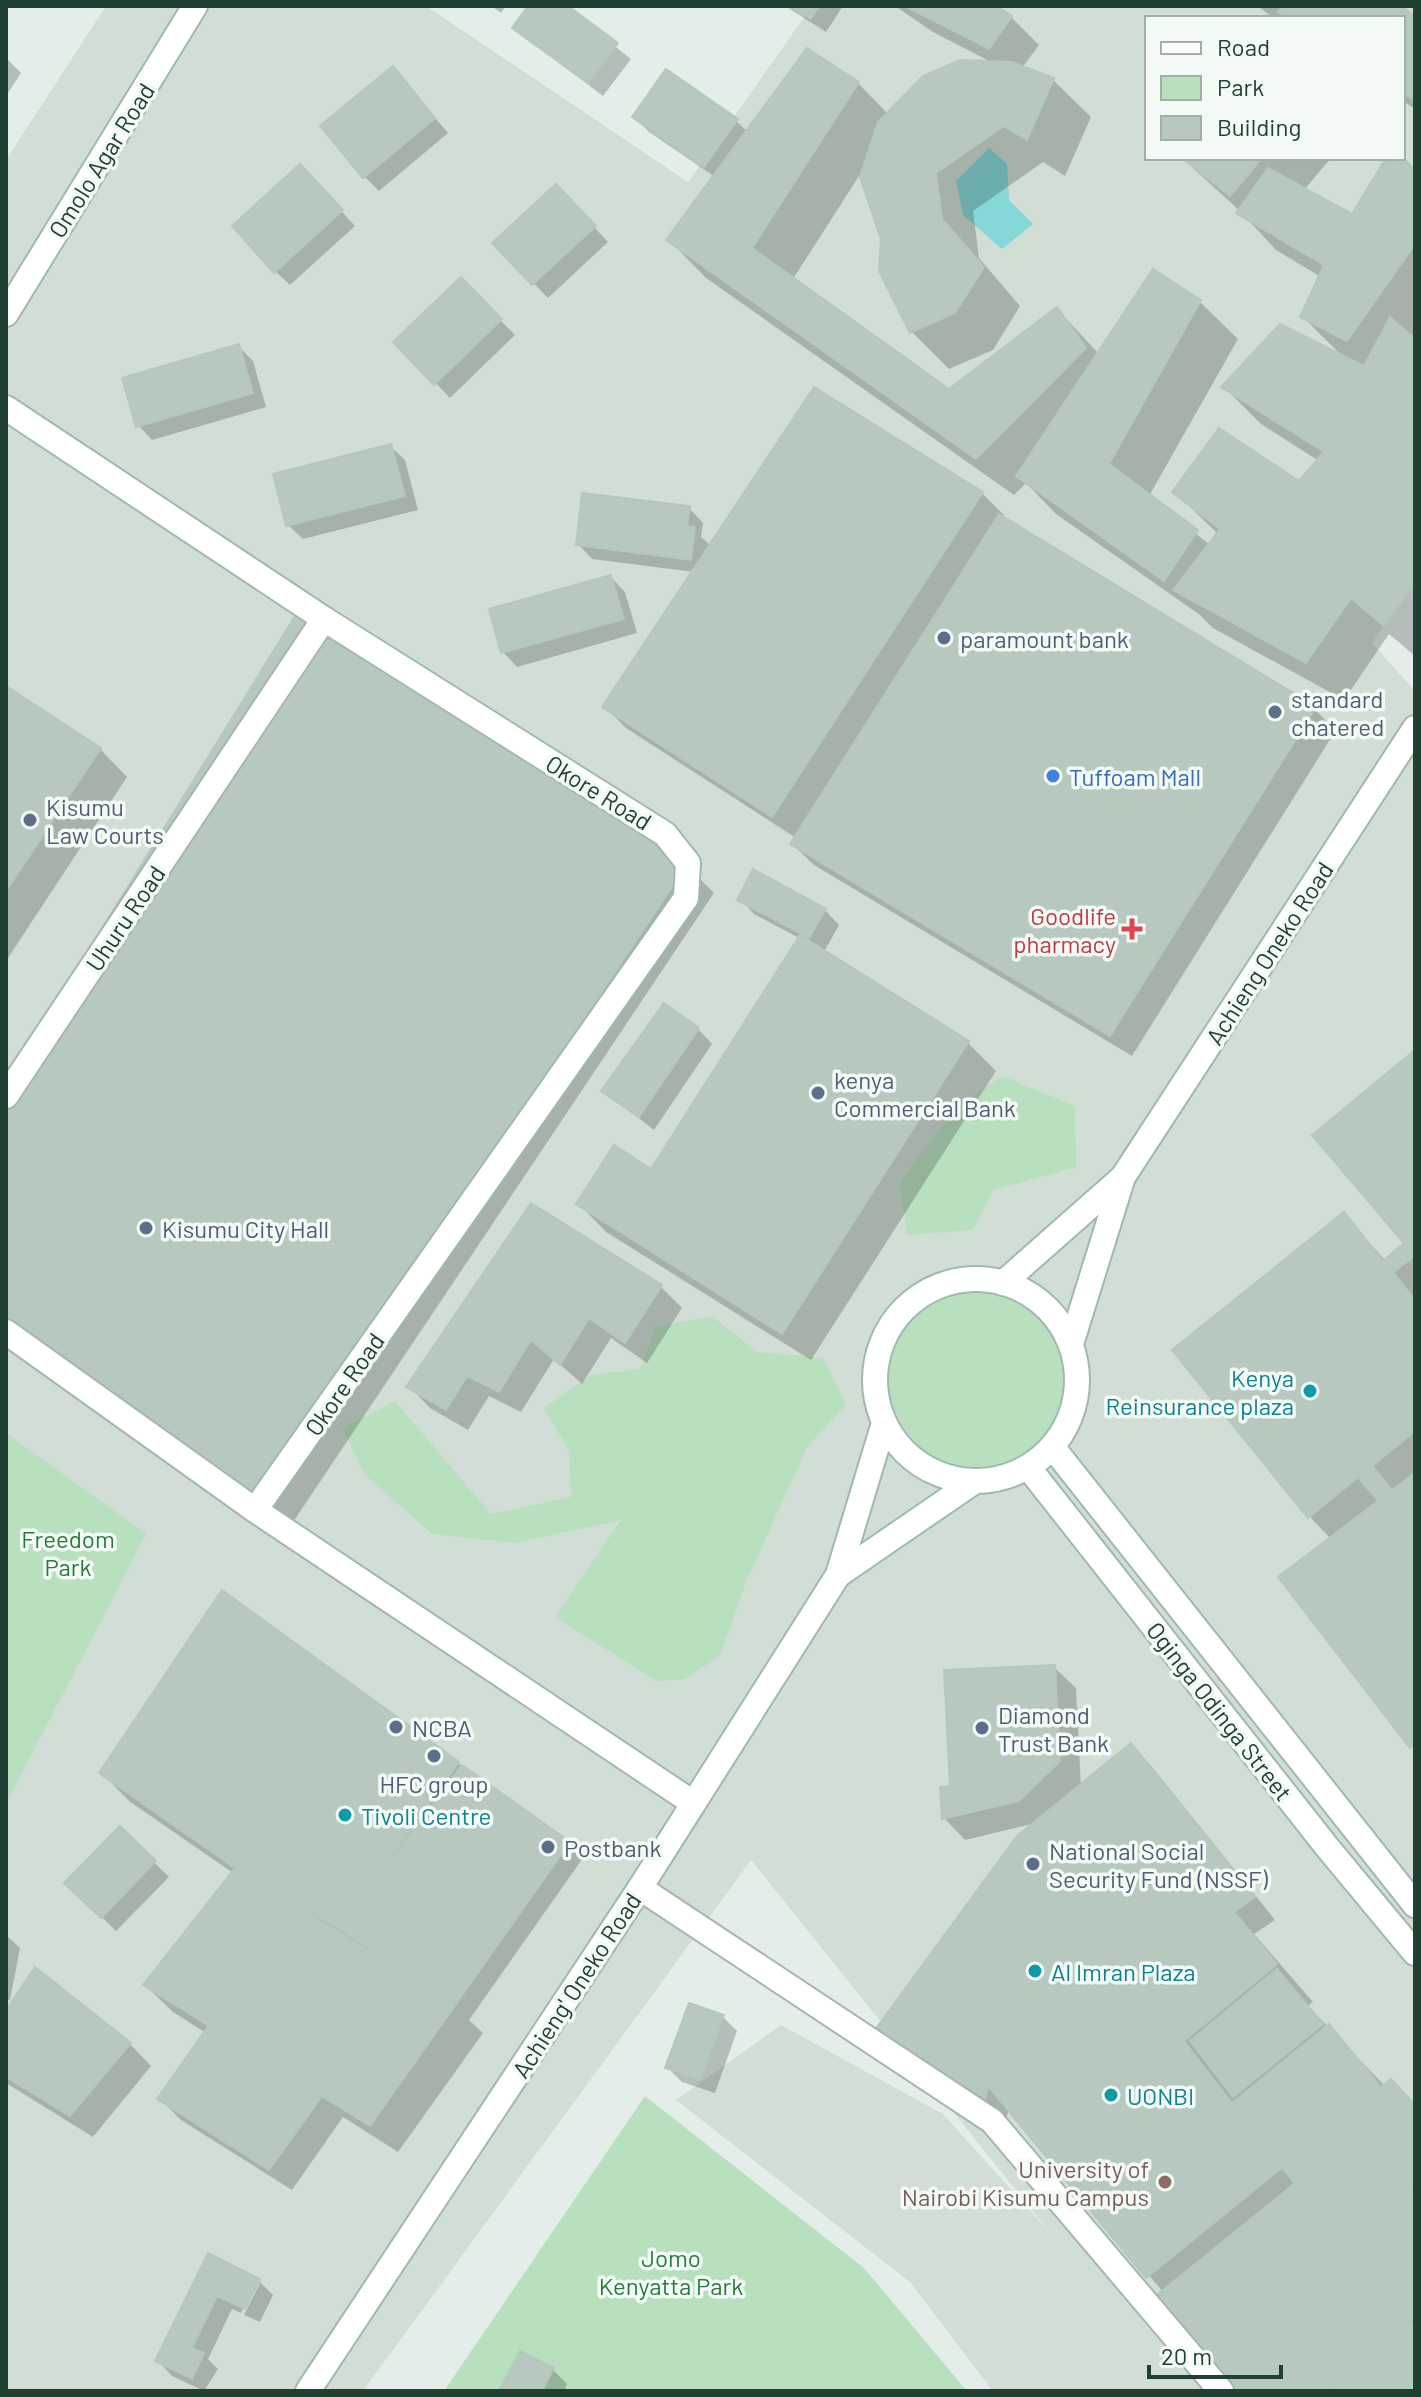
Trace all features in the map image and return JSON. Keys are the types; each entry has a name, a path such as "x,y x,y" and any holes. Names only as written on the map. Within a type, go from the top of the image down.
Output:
{"main road":[{"name":"Omolo Agar Road","path":"6,314 195,6"},
{"name":"Okore Road","path":"6,408 324,619 665,834 688,863 686,898 255,1510"},
{"name":"Uhuru Road","path":"6,1096 324,619"},
{"name":"Achieng Oneko Road","path":"1003,1283 1123,1177 1415,728"},
{"name":"Achieng Oneko Road","path":"1071,1344 1123,1177"},
{"path":"970,1279 1003,1283 1032,1295 1056,1317 1071,1344 1078,1375 1074,1406 1054,1449 1028,1467 975,1481 947,1477 920,1465 899,1446 884,1423 875,1381 877,1359 889,1328 910,1304 938,1286 970,1279"},
{"path":"6,1332 255,1510 693,1803"},
{"name":"Achieng' Oneko Road","path":"308,2391 640,1888 838,1575 884,1423"},
{"name":"Oginga Odinga Street","path":"1054,1449 1415,1905"},
{"name":"Oginga Odinga Street","path":"1028,1467 1327,1847 1415,1953"},
{"name":"Achieng' Oneko Road","path":"838,1575 975,1481"},
{"path":"640,1888 992,2121 1221,2391"}],"shaded area":[{"path":"106,6 426,6 688,182 812,6 1410,6 1415,9 1415,579 1372,643 1415,691 1415,2391 993,2391 910,2282 676,2100 781,2025 943,2114 1052,2235 751,1860 363,2391 6,2391 6,160"}],"green space":[{"path":"1003,1076 1075,1106 1076,1167 993,1190 973,1230 907,1235 900,1184 957,1110"},
{"path":"973,1291 1015,1296 1049,1323 1056,1335 1064,1372 1059,1411 1045,1441 1019,1458 981,1471 946,1464 916,1442 895,1411 887,1375 895,1340 922,1310"},
{"path":"712,1316 757,1352 823,1358 846,1405 807,1447 746,1582 720,1656 685,1679 657,1681 555,1617 621,1520 515,1543 432,1534 363,1473 343,1428 395,1401 491,1514 571,1497 569,1451 544,1408 591,1375 640,1369 656,1327"},
{"name":"Freedom Park","path":"6,1433 146,1534 6,1804"},
{"name":"Jomo Kenyatta Park","path":"645,2096 864,2268 967,2391 444,2391"}],"water":[{"path":"989,148 1007,164 1009,200 1033,224 1002,249 963,215 956,181"}],"building":[{"path":"528,6 568,6 618,43 588,83 512,28"},
{"path":"790,6 819,6 811,19"},
{"path":"905,6 996,6 1012,16 989,49"},
{"path":"1282,6 1401,6 1415,16 1415,101 1405,94 1405,16 1285,16 1278,12"},
{"path":"807,48 859,82 752,248 949,389 1057,307 1086,348 976,459 666,240"},
{"path":"960,60 1012,62 1054,78 1027,140 1004,126 936,173 942,219 984,267 955,313 910,333 879,271 881,239 860,177 878,122 923,76"},
{"path":"393,66 435,118 363,178 320,126"},
{"path":"666,69 738,119 704,167 632,117"},
{"path":"1185,160 1260,160 1230,196"},
{"path":"1385,160 1405,160 1415,170 1415,244 1347,341 1300,317 1324,265 1236,213 1268,168 1352,214"},
{"path":"300,164 343,210 274,273 232,226"},
{"path":"556,184 596,226 532,285 492,243"},
{"path":"1153,269 1201,300 1109,464 1198,530 1164,581 1016,476"},
{"path":"461,277 502,319 434,385 393,342"},
{"path":"1390,317 1415,339 1415,581 1384,626 1351,598 1306,663 1173,590 1220,529 1172,492 1219,428 1299,481 1324,452 1221,387 1280,324 1364,366"},
{"path":"239,344 253,393 136,427 122,378"},
{"path":"814,387 983,492 772,817 602,707"},
{"path":"391,444 405,496 286,526 273,474"},
{"path":"582,493 690,506 687,526 695,527 691,560 576,545"},
{"name":"Tuffoam Mall","path":"999,514 1316,707 1110,1036 790,844"},
{"path":"611,575 624,619 501,653 489,609"},
{"path":"302,605 688,863 255,1510 6,1332 6,1084"},
{"name":"Kisumu Law Courts","path":"6,686 101,748 6,891"},
{"path":"753,869 826,909 809,938 737,900"},
{"name":"kenya Commercial Bank","path":"800,935 969,1041 782,1334 576,1204 614,1145 651,1169"},
{"path":"394,987 500,1061 458,1121 352,1047"},
{"path":"664,1003 699,1028 639,1117 601,1091"},
{"name":"Kisumu City Hall","path":"95,1017 289,1138 210,1261 322,1331 294,1374 6,1194 6,1156"},
{"name":"Kenya Reinsurance plaza","path":"1415,1050 1415,1256 1393,1272 1415,1300 1415,1431 1372,1466 1392,1490 1415,1473 1415,1744 1410,1748 1278,1577 1378,1501 1358,1477 1308,1518 1172,1350 1344,1212 1383,1261 1404,1243 1312,1135"},
{"path":"531,1203 662,1285 625,1343 589,1318 560,1365 531,1340 499,1392 467,1376 446,1410 406,1387"},
{"path":"222,1590 353,1685 235,1868 99,1773"},
{"path":"1055,1665 1060,1761 1019,1801 942,1819 940,1787 950,1786 944,1670"},
{"name":"Tivoli Centre","path":"353,1685 459,1762 339,1929 235,1868"},
{"name":"Al Imran Plaza","path":"1131,1743 1255,1897 988,2086 985,2100 875,2030 1017,1836"},
{"path":"462,1765 570,1842 456,2004 339,1929"},
{"path":"120,1826 156,1861 101,1918 64,1883"},
{"path":"235,1868 456,2004 370,2126 143,1985"},
{"name":"University of Nairobi Kisumu Campus","path":"1234,1912 1277,1964 1184,2041 1232,2103 1329,2024 1381,2087 1146,2278 988,2086"},
{"path":"35,1967 131,2043 70,2116 6,2077 6,2010"},
{"path":"1277,1969 1323,2024 1233,2097 1190,2041"},
{"path":"689,2003 724,2015 700,2080 665,2068"},
{"path":"209,2025 322,2096 269,2170 157,2099"},
{"path":"1391,2079 1415,2105 1415,2187 1346,2246 1283,2169"},
{"path":"1294,2184 1346,2246 1205,2354 1152,2299"},
{"path":"1415,2187 1415,2319 1410,2322 1346,2246"},
{"path":"1346,2246 1410,2322 1324,2391 1237,2391 1205,2354"},
{"path":"208,2253 260,2279 245,2309 217,2296 192,2348 204,2353 192,2379 155,2361"},
{"path":"1410,2322 1415,2328 1415,2391 1324,2391"},
{"path":"520,2351 554,2368 542,2391 499,2391"}],"place":[{"name":"paramount bank","path":"944,638"},
{"name":"standard chatered","path":"1275,712"},
{"name":"Tuffoam Mall","path":"1053,776"},
{"name":"Kisumu Law Courts","path":"30,820"},
{"name":"Goodlife pharmacy","path":"1132,929"},
{"name":"kenya Commercial Bank","path":"818,1093"},
{"name":"Kisumu City Hall","path":"146,1228"},
{"name":"Kenya Reinsurance plaza","path":"1310,1391"},
{"name":"NCBA","path":"396,1727"},
{"name":"Diamond Trust Bank","path":"982,1728"},
{"name":"HFC group","path":"434,1756"},
{"name":"Tivoli Centre","path":"345,1815"},
{"name":"Postbank","path":"548,1847"},
{"name":"National Social Security Fund (NSSF)","path":"1033,1864"},
{"name":"Al Imran Plaza","path":"1035,1971"},
{"name":"UONBI","path":"1111,2095"},
{"name":"University of Nairobi Kisumu Campus","path":"1165,2182"}]}
